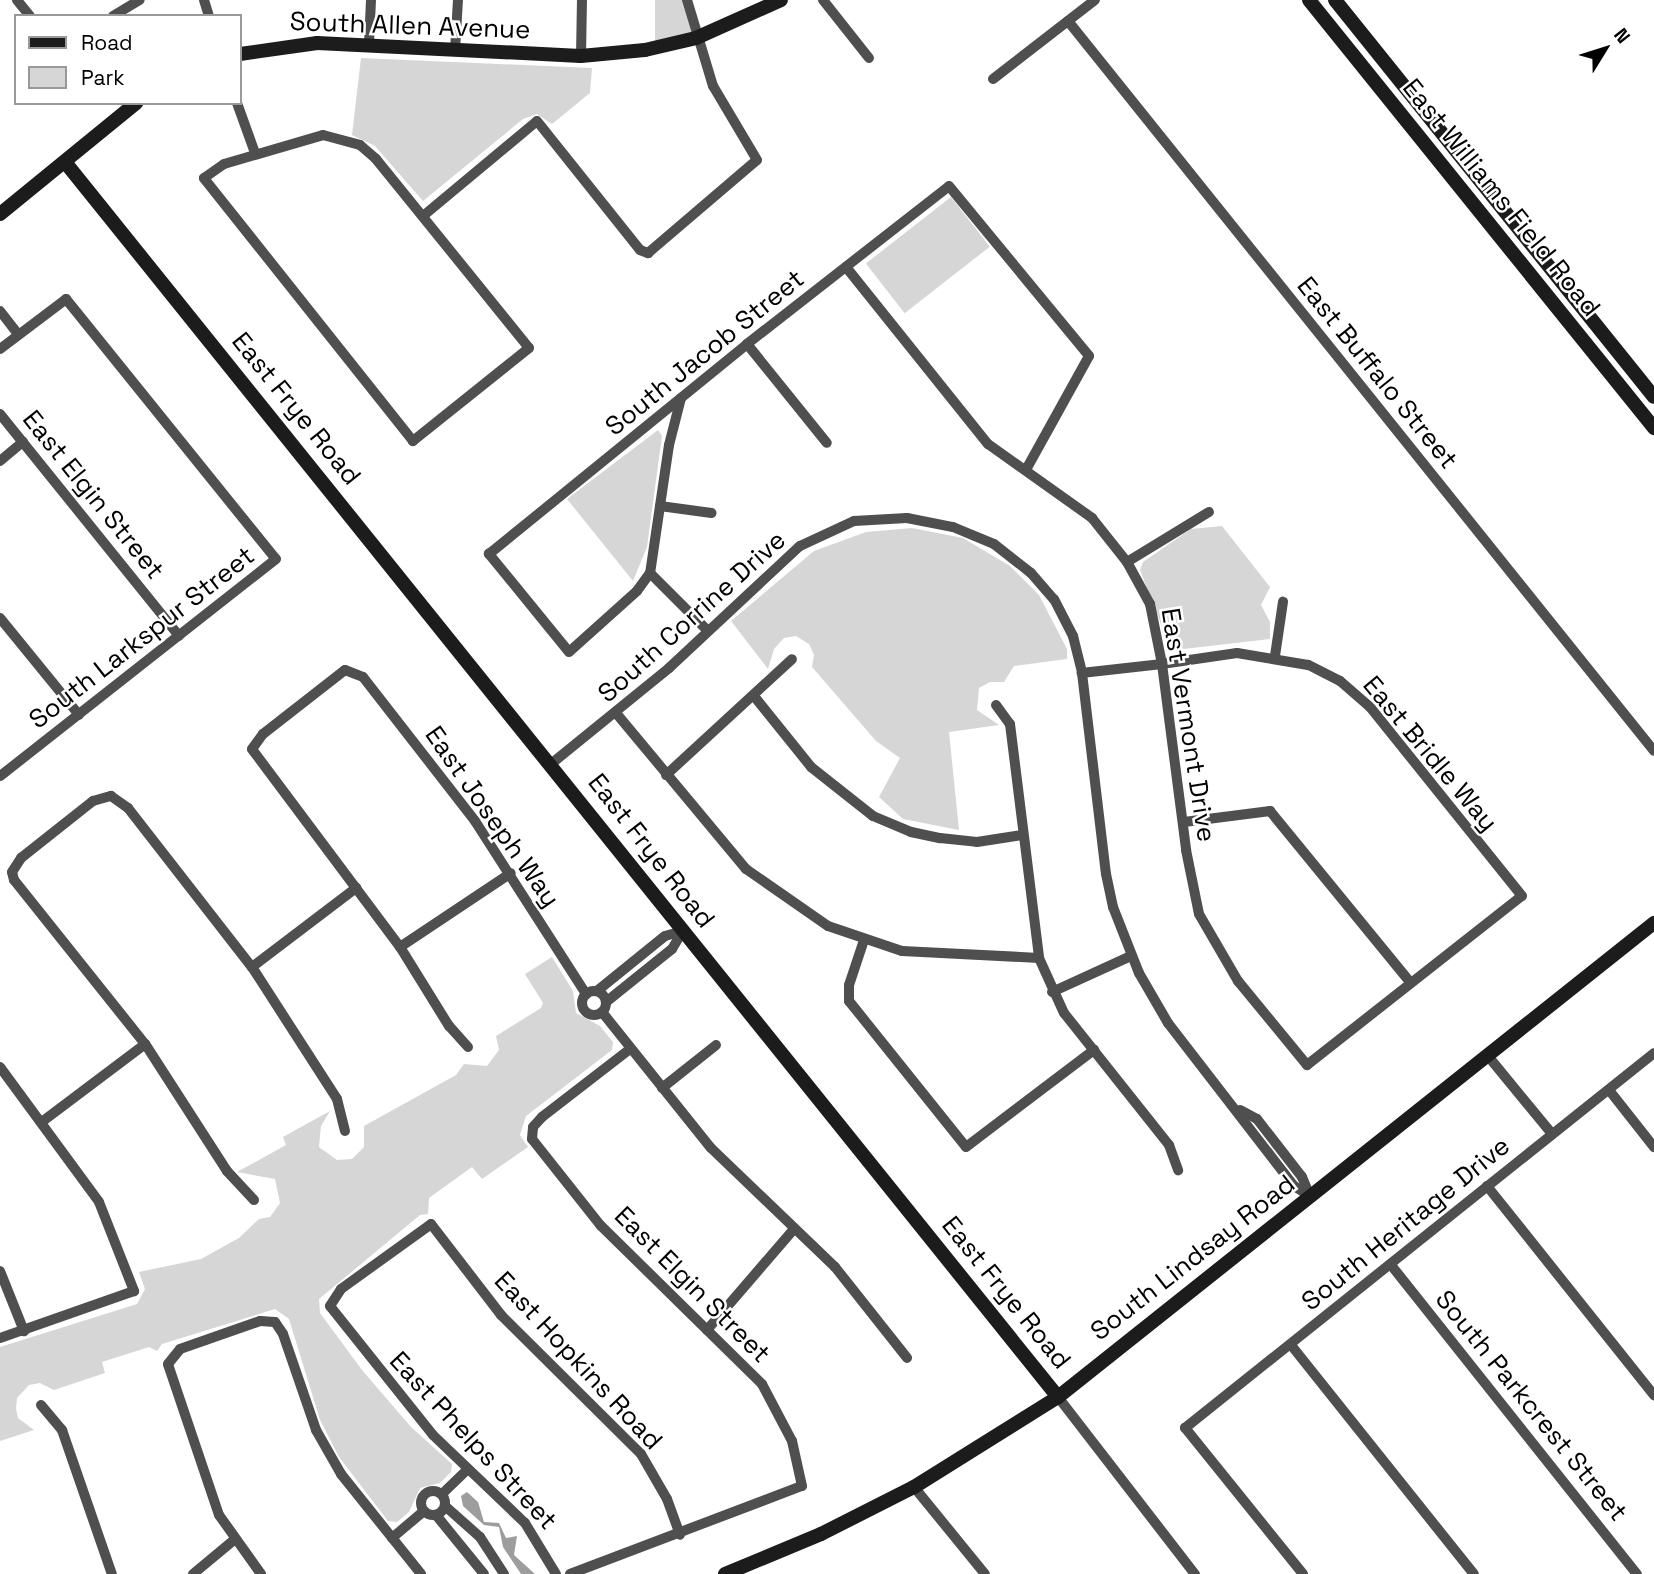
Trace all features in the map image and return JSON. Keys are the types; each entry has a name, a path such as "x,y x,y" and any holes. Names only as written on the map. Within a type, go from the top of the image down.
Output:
{"street":[{"path":"17,0 28,14"},
{"path":"116,14 140,0"},
{"path":"369,44 371,0"},
{"path":"455,50 458,0"},
{"path":"581,56 582,0"},
{"path":"423,216 537,121 640,250 648,253 757,160 713,86 696,38 687,0"},
{"name":"South Allen Avenue","path":"242,54 317,43 581,56 645,50 696,38 780,0"},
{"path":"823,0 869,58"},
{"path":"993,79 1095,0"},
{"name":"East Williams Field Road","path":"1309,0 1654,428"},
{"name":"East Williams Field Road","path":"1335,0 1654,397"},
{"name":"East Buffalo Street","path":"1068,22 1654,751"},
{"path":"0,214 134,105"},
{"path":"238,105 254,153"},
{"path":"323,135 360,145 423,216 530,348 413,441 204,177 224,164 254,153 323,135"},
{"name":"East Frye Road","path":"65,162 1058,1397 1195,1574"},
{"name":"South Jacob Street","path":"650,573 637,591 569,652 489,554 747,344 949,186 1089,356 1027,468"},
{"name":"East Vermont Drive","path":"846,267 988,444 1009,462 1027,468 1092,518 1127,562 1150,604 1162,664 1199,914 1238,981 1307,1066 1410,982"},
{"name":"South Larkspur Street","path":"0,776 276,559 66,299 18,334"},
{"path":"0,311 18,334 0,349"},
{"path":"747,344 827,443"},
{"path":"681,398 650,573 706,629"},
{"name":"East Elgin Street","path":"0,414 179,636"},
{"path":"0,461 23,442"},
{"path":"660,506 712,513"},
{"path":"1127,562 1209,512"},
{"name":"South Corrine Drive","path":"551,764 616,713 800,546 855,521 907,518 953,527 994,544 1031,573 1054,598 1073,636 1082,673 1106,874 1131,956 1168,1023 1240,1110 1257,1119 1302,1177 1310,1196"},
{"path":"1275,656 1283,602"},
{"path":"0,618 79,715"},
{"name":"East Bridle Way","path":"1082,673 1237,653 1275,656 1308,665 1340,681 1370,707 1522,896 1410,982"},
{"path":"666,775 792,659"},
{"name":"East Joseph Way","path":"356,888 252,749 263,734 338,674 354,672 458,799 511,873 586,993 583,1009 592,1015 604,1007"},
{"path":"754,696 811,767 873,816 911,832 940,838 977,842 1022,835"},
{"path":"996,705 1010,724 1039,958 1052,992 1169,1145 1178,1170"},
{"path":"616,713 746,869 828,926 864,940 931,955 1039,958"},
{"path":"254,1200 227,1171 145,1044 14,880 12,872 21,858 93,801 111,796 128,808 251,967 337,1098 345,1131"},
{"path":"1184,822 1270,811 1410,982"},
{"path":"400,947 511,873"},
{"path":"251,967 356,888 400,947 449,1026 468,1047"},
{"name":"South Lindsay Road","path":"725,1574 821,1534 914,1487 1058,1397 1654,923"},
{"path":"586,993 597,991 665,936 683,931"},
{"path":"604,1007 671,948 683,931"},
{"path":"864,940 849,985 849,1001 966,1147 1094,1050"},
{"path":"1052,992 1131,956"},
{"name":"East Joseph Way","path":"597,991 630,1049 711,1148 835,1267 907,1358"},
{"path":"44,1121 145,1044"},
{"path":"662,1088 716,1045"},
{"name":"East Elgin Street","path":"630,1049 533,1127 532,1139 601,1226 745,1365 773,1401 792,1441 802,1486 680,1535"},
{"name":"South Heritage Drive","path":"1303,1574 1185,1428 1654,1054"},
{"path":"1488,1056 1552,1134"},
{"path":"0,1067 44,1121 99,1202 134,1291 0,1338"},
{"path":"1609,1090 1654,1147"},
{"path":"1487,1186 1654,1395"},
{"name":"East Phelps Street","path":"431,1224 341,1289 330,1306 403,1400 468,1469 525,1523 556,1574"},
{"name":"East Hopkins Road","path":"431,1224 501,1315 641,1454 667,1499 680,1535"},
{"path":"707,1330 794,1229"},
{"name":"South Parkcrest Street","path":"1391,1265 1637,1574"},
{"path":"0,1271 24,1331"},
{"path":"261,1574 234,1540 210,1493 168,1364 172,1355 260,1321 275,1322 326,1451 421,1574"},
{"path":"1291,1345 1474,1574"},
{"path":"41,1405 62,1430 112,1574"},
{"path":"392,1538 424,1511 425,1494 442,1494 468,1469"},
{"path":"914,1487 985,1574"},
{"path":"442,1494 445,1506 481,1537 504,1574"},
{"path":"436,1515 445,1506"},
{"path":"424,1511 436,1515 484,1574"},
{"path":"570,1574 680,1535"},
{"path":"193,1574 234,1540"}],"green space":[{"path":"655,0 687,0 696,38 655,48"},
{"path":"361,58 592,68 590,93 552,124 537,114 523,119 423,201 375,146 352,135"},
{"path":"951,197 990,247 905,313 866,263"},
{"path":"658,430 662,436 647,547 633,581 567,499"},
{"path":"1222,526 1270,587 1261,605 1270,622 1270,639 1175,650 1169,645 1140,570 1143,562 1191,529"},
{"path":"912,528 963,538 1010,566 1039,595 1067,649 1067,659 1014,666 1004,682 990,682 979,688 977,710 999,725 949,732 959,830 903,819 879,797 900,758 876,741 812,667 814,655 809,644 796,636 784,638 774,649 768,669 731,621 814,551 866,532"},
{"path":"552,957 573,991 576,1013 600,1026 613,1042 612,1050 526,1116 520,1135 528,1147 482,1179 472,1167 429,1198 428,1214 420,1215 319,1299 320,1313 362,1370 411,1427 452,1464 451,1472 440,1483 420,1488 409,1512 397,1522 388,1521 339,1457 320,1420 289,1319 275,1309 162,1344 157,1351 149,1347 102,1362 105,1373 54,1390 40,1383 29,1385 17,1398 16,1409 18,1418 34,1430 0,1441 0,1347 137,1304 145,1289 139,1272 201,1259 239,1238 259,1219 270,1217 280,1203 275,1179 237,1172 286,1145 283,1137 330,1111 321,1126 319,1147 337,1160 352,1159 364,1147 364,1126 456,1075 464,1064 487,1066 499,1050 496,1036 541,1008 543,1003 525,974"}],"shaded area":[{"path":"467,1492 478,1502 484,1522 499,1523 506,1538 517,1536 514,1555 535,1574 521,1574 503,1547 499,1527 484,1525 463,1506 461,1496"}]}
